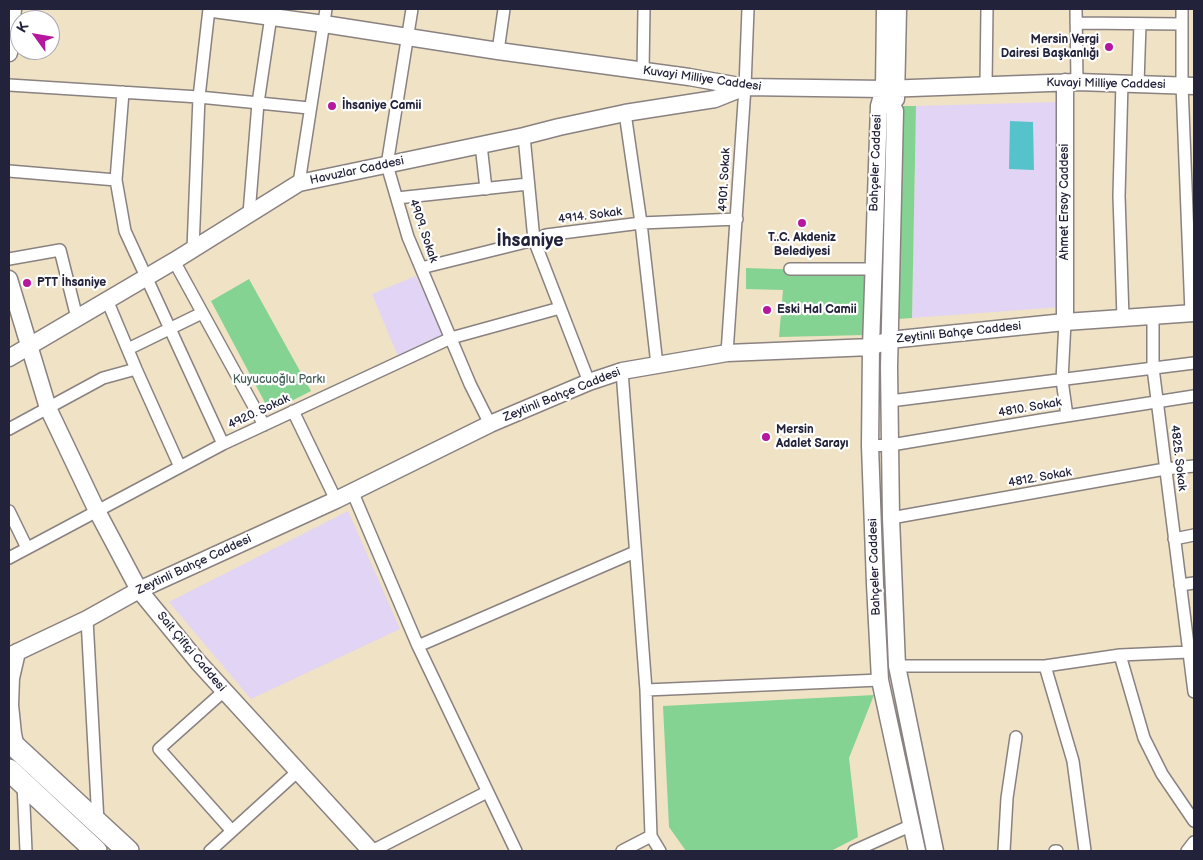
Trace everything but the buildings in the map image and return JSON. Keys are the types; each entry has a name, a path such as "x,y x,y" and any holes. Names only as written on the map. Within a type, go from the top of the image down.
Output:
{"highway":[{"path":"13,744 128,851"},
{"path":"16,777 96,851"}],"street":[{"path":"9,53 13,9"},
{"path":"193,249 199,96 211,9"},
{"name":"Kuvayi Milliye Caddesi","path":"211,9 246,11 271,16 325,16 408,37 689,76 745,87 890,89 1071,82 1188,85"},
{"name":"4909. Sokak","path":"412,9 387,165 408,236 470,384 490,424"},
{"path":"498,51 504,9"},
{"path":"643,71 644,9"},
{"name":"4901. Sokak","path":"728,353 745,87 748,9"},
{"path":"885,9 890,89"},
{"path":"890,89 898,9"},
{"path":"986,84 987,9"},
{"path":"1071,82 1076,9"},
{"path":"1182,9 1188,85 1192,313"},
{"path":"249,214 258,103 271,16"},
{"path":"299,183 309,108 325,16"},
{"path":"1076,23 1182,24"},
{"path":"1123,318 1119,196 1130,83 1140,24"},
{"name":"Ahmet Ersoy Caddesi","path":"1066,322 1071,82"},
{"path":"9,85 199,96 309,108"},
{"name":"Havuzlar Caddesi","path":"9,358 174,261 299,183 625,113 715,99 745,87"},
{"name":"Bahçeler Caddesi","path":"890,89 895,111 889,340 891,518 897,666 935,851"},
{"name":"Bahçeler Caddesi","path":"890,89 878,106 870,446 880,680 917,851"},
{"path":"123,92 116,180 125,231 223,444"},
{"path":"625,113 657,365"},
{"path":"524,136 534,240 589,382"},
{"path":"481,145 486,189"},
{"path":"9,171 116,180"},
{"path":"397,198 528,184"},
{"name":"4914. Sokak","path":"421,268 534,240 546,235 640,223 737,219"},
{"path":"9,259 60,250 77,318"},
{"path":"174,261 264,425"},
{"path":"790,268 873,269"},
{"name":"Sait Çiftçi Caddesi","path":"9,279 48,408 97,511 139,590 224,691 371,851"},
{"path":"107,300 180,467"},
{"name":"4920. Sokak","path":"9,558 223,444 451,338 560,308"},
{"path":"128,349 202,313"},
{"name":"Zeytinli Bahçe Caddesi","path":"13,654 139,590 336,500 490,424 589,382 622,371 728,353 871,347 889,340 1066,322 1192,313"},
{"name":"4825. Sokak","path":"1154,317 1153,368 1180,585 1190,647 1194,692"},
{"path":"1066,322 1062,380 1067,416"},
{"path":"890,401 1194,363"},
{"path":"9,429 103,378 136,369"},
{"path":"622,371 646,690 651,836 660,851"},
{"name":"4810. Sokak","path":"870,446 891,445 1194,396"},
{"path":"293,412 336,500"},
{"name":"4812. Sokak","path":"891,518 1165,469 1194,466"},
{"path":"352,492 418,646 516,851"},
{"path":"9,511 27,548"},
{"path":"1174,539 1194,535"},
{"path":"418,646 635,552"},
{"path":"1180,585 1194,583"},
{"path":"87,618 98,824"},
{"path":"897,666 1045,666 1190,647"},
{"path":"13,654 10,705 13,744"},
{"path":"1120,655 1144,738 1162,774 1194,821"},
{"path":"1045,666 1073,761 1085,851"},
{"path":"646,690 880,680"},
{"path":"224,691 159,749 232,831"},
{"path":"1004,851 1007,798 1016,737"},
{"path":"210,851 298,772"},
{"path":"16,777 26,851"},
{"path":"371,851 487,792"},
{"path":"854,851 912,825"},
{"path":"622,851 651,836"},
{"path":"1187,851 1194,842"}],"shaded area":[{"path":"1058,102 1061,307 912,318 916,106"},
{"path":"416,276 445,336 399,359 372,294"},
{"path":"348,511 400,629 251,699 169,602"}],"green space":[{"path":"903,106 916,106 912,318 898,319"},
{"path":"746,268 869,272 866,335 779,337 783,290 746,289"},
{"name":"Kuyucuoğlu Parkı","path":"249,279 311,391 270,412 211,301"},
{"path":"874,695 849,758 858,837 831,851 686,851 669,827 663,706"}],"water":[{"path":"1010,121 1033,122 1034,170 1009,169"}],"place":[{"name":"Mersin Vergi Dairesi Başkanlığı","path":"1109,47"},
{"name":"İhsaniye Camii","path":"332,106"},
{"name":"T..C. Akdeniz Belediyesi","path":"802,223"},
{"name":"PTT İhsaniye","path":"27,283"},
{"name":"Eski Hal Camii","path":"767,310"},
{"name":"Mersin Adalet Sarayı","path":"766,437"}],"district":[{"name":"İhsaniye","path":"530,241"}]}
